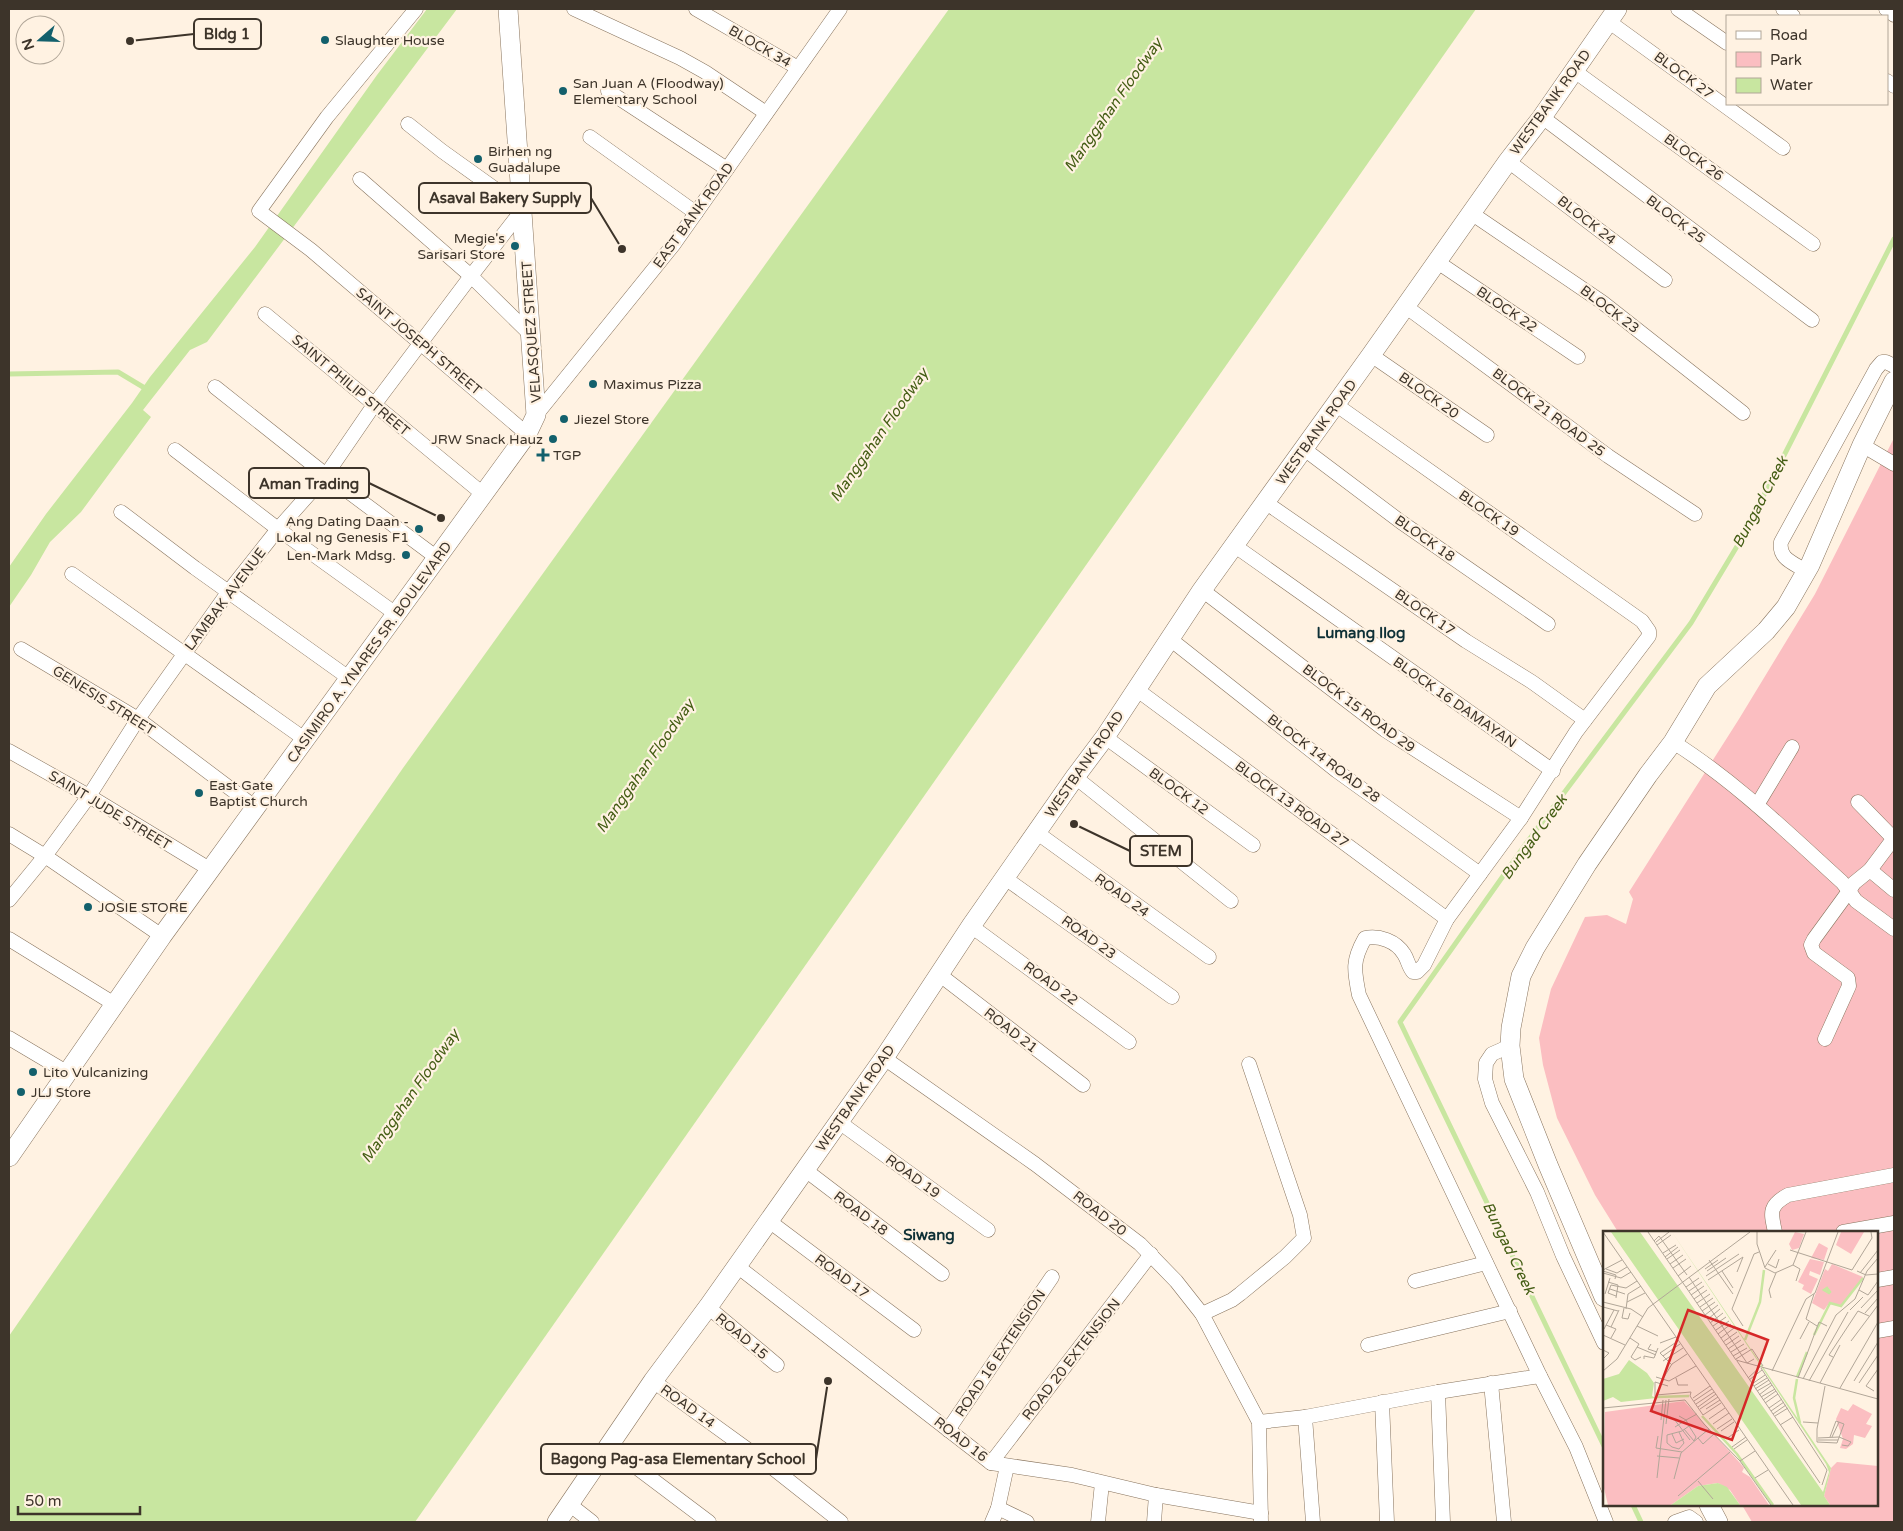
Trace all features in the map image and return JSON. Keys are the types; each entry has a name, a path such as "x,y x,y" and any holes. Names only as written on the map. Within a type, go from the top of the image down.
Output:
{"street":[{"name":"SAINT JOSEPH STREET","path":"416,9 327,117 264,215 311,250 527,434"},
{"name":"VELASQUEZ STREET","path":"508,9 536,415"},
{"path":"574,9 680,58 705,72 766,113"},
{"name":"BLOCK 34","path":"696,9 798,68"},
{"name":"EAST BANK ROAD","path":"536,415 674,244 840,9"},
{"path":"1678,9 1726,42"},
{"path":"1886,9 1894,15"},
{"name":"WESTBANK ROAD","path":"557,1522 653,1381 708,1308 804,1169 884,1058 971,926 1075,776 1105,737 1202,590 1372,355 1508,160 1542,117 1612,15"},
{"name":"BLOCK 27","path":"1612,15 1726,104"},
{"name":"BLOCK 26","path":"1573,70 1813,244"},
{"path":"608,91 727,170"},
{"name":"BLOCK 27","path":"1728,105 1783,148"},
{"name":"BLOCK 25","path":"1542,117 1812,320"},
{"path":"408,124 442,151 523,209"},
{"path":"590,137 696,213"},
{"name":"BLOCK 24","path":"1508,160 1665,280"},
{"path":"360,179 471,276 531,335"},
{"name":"LAMBAK AVENUE","path":"9,900 45,856 88,796 184,652 229,591 278,528 326,474 374,405 523,209"},
{"name":"BLOCK 23","path":"1471,213 1602,302 1743,412"},
{"name":"BLOCK 22","path":"1436,261 1578,357"},
{"name":"BLOCK 21 ROAD 25","path":"1405,306 1608,456 1695,514"},
{"name":"SAINT PHILIP STREET","path":"265,314 483,494"},
{"name":"BLOCK 20","path":"1372,355 1487,435"},
{"path":"1806,571 1782,556 1781,542 1876,369 1882,362 1894,366"},
{"path":"215,387 436,557"},
{"path":"1603,1292 1548,1165 1514,1079 1510,1046 1511,1028 1522,976 1535,948 1587,864 1648,774 1673,742 1707,686 1766,632 1786,606 1806,571 1862,445 1893,389"},
{"name":"BLOCK 19","path":"1335,404 1642,621 1649,631 1649,636 1586,720"},
{"name":"CASIMIRO A. YNARES SR. BOULEVARD","path":"9,1157 14,1138 68,1073 162,936 527,434 536,415"},
{"path":"1862,445 1894,464"},
{"name":"BLOCK 18","path":"1304,449 1402,522 1548,624"},
{"path":"175,450 396,614"},
{"name":"BLOCK 17","path":"1265,502 1466,641 1532,682 1586,720"},
{"path":"121,512 349,678"},
{"name":"BLOCK 16 DAMAYAN","path":"1235,546 1553,771"},
{"path":"72,574 306,740"},
{"name":"BLOCK 15 ROAD 29","path":"1202,590 1386,730 1521,818"},
{"name":"BLOCK 14 ROAD 28","path":"1170,639 1337,771 1480,874"},
{"name":"GENESIS STREET","path":"21,648 138,719 256,808"},
{"name":"BLOCK 13 ROAD 27","path":"1136,690 1447,919"},
{"path":"1586,720 1521,818 1447,919 1424,965 1417,972 1413,972 1404,954 1394,944 1374,936 1365,938 1357,953 1355,972 1359,995 1540,1376 1576,1447 1606,1522"},
{"name":"BLOCK 12","path":"1105,737 1253,845"},
{"path":"1673,742 1720,774 1757,805 1842,882 1856,902 1894,929"},
{"path":"1757,805 1792,747"},
{"name":"SAINT JUDE STREET","path":"9,751 211,870"},
{"path":"1075,776 1231,901"},
{"path":"1825,1039 1849,986 1848,978 1814,953 1812,945 1814,939 1854,883 1870,870 1894,839 1858,802"},
{"name":"ROAD 24","path":"1036,832 1209,957"},
{"path":"9,834 45,856 162,936"},
{"path":"1870,870 1894,890"},
{"name":"ROAD 23","path":"1005,878 1172,997"},
{"name":"ROAD 22","path":"971,926 1129,1042"},
{"path":"9,939 116,1005"},
{"name":"ROAD 21","path":"940,975 1083,1085"},
{"path":"9,1038 68,1073"},
{"path":"1510,1046 1492,1054 1486,1063 1485,1079 1492,1103 1537,1192 1563,1256 1603,1341"},
{"name":"ROAD 20","path":"884,1058 1035,1164 1151,1254 1176,1281 1202,1314 1259,1422"},
{"path":"1202,1314 1232,1300 1286,1256 1304,1238 1300,1215 1249,1064"},
{"name":"ROAD 19","path":"839,1122 988,1230"},
{"name":"ROAD 18","path":"804,1169 942,1274"},
{"path":"1775,1231 1772,1214 1773,1206 1788,1195 1894,1175"},
{"name":"ROAD 17","path":"769,1221 914,1330"},
{"path":"1849,1231 1894,1223"},
{"name":"ROAD 20 EXTENSION","path":"990,1463 1151,1254"},
{"path":"1415,1281 1486,1263"},
{"name":"ROAD 16","path":"737,1266 990,1463 1072,1475 1102,1484 1261,1518"},
{"name":"ROAD 16 EXTENSION","path":"948,1430 1052,1277"},
{"path":"1878,1280 1894,1277"},
{"name":"ROAD 15","path":"708,1308 777,1365"},
{"path":"1368,1345 1510,1311"},
{"path":"1878,1331 1894,1328"},
{"path":"1261,1518 1259,1422 1305,1417 1438,1392 1540,1376"},
{"name":"ROAD 14","path":"653,1381 769,1465 841,1522"},
{"path":"1491,1383 1504,1522"},
{"path":"1438,1392 1444,1522"},
{"path":"1382,1402 1387,1522"},
{"path":"1305,1417 1312,1522"},
{"path":"608,1446 709,1522"},
{"path":"992,1522 998,1508 1007,1466"},
{"path":"1098,1522 1102,1484"},
{"path":"1154,1522 1156,1495"},
{"path":"569,1504 592,1522"},
{"path":"1710,1506 1718,1522"},
{"path":"998,1508 1027,1522"},
{"path":"1674,1522 1689,1515"}],"green space":[{"path":"1894,438 1894,1522 1752,1522 1743,1506 1878,1506 1878,1231 1617,1231 1595,1195 1557,1118 1543,1065 1539,1038 1551,989 1585,917 1607,915 1626,924 1633,899 1629,892 1739,719 1815,594"}],"water":[{"path":"427,9 457,9 207,342 190,350 143,410 151,417 81,512 50,542 31,575 9,607 9,567 46,514 150,377 255,247 377,75"},
{"name":"Manggahan Floodway","path":"949,9 1476,9 415,1522 9,1522 9,1336 403,768"}],"waterway":[{"name":"Bungad Creek","path":"1603,1444 1400,1022 1525,845 1691,623 1742,538 1894,239"},
{"path":"9,374 118,372 148,390"},
{"name":"Bungad Creek","path":"1633,1506 1641,1522"}],"place":[{"name":"Slaughter House","path":"325,40"},
{"name":"Bldg 1","path":"130,41"},
{"name":"San Juan A (Floodway) Elementary School","path":"563,91"},
{"name":"Birhen ng Guadalupe","path":"478,159"},
{"name":"Megie's Sarisari Store","path":"515,246"},
{"name":"Asaval Bakery Supply","path":"622,249"},
{"name":"Maximus Pizza","path":"593,384"},
{"name":"Jiezel Store","path":"564,419"},
{"name":"JRW Snack Hauz","path":"553,439"},
{"name":"TGP","path":"543,455"},
{"name":"Aman Trading","path":"441,518"},
{"name":"Ang Dating Daan - Lokal ng Genesis F1","path":"419,529"},
{"name":"Len-Mark Mdsg.","path":"406,555"},
{"name":"East Gate Baptist Church","path":"199,793"},
{"name":"STEM","path":"1074,824"},
{"name":"JOSIE STORE","path":"88,907"},
{"name":"Lito Vulcanizing","path":"33,1072"},
{"name":"JLJ Store","path":"21,1092"},
{"name":"Bagong Pag-asa Elementary School","path":"828,1381"}],"district":[{"name":"Lumang Ilog","path":"1361,633"},
{"name":"Siwang","path":"929,1235"}]}
